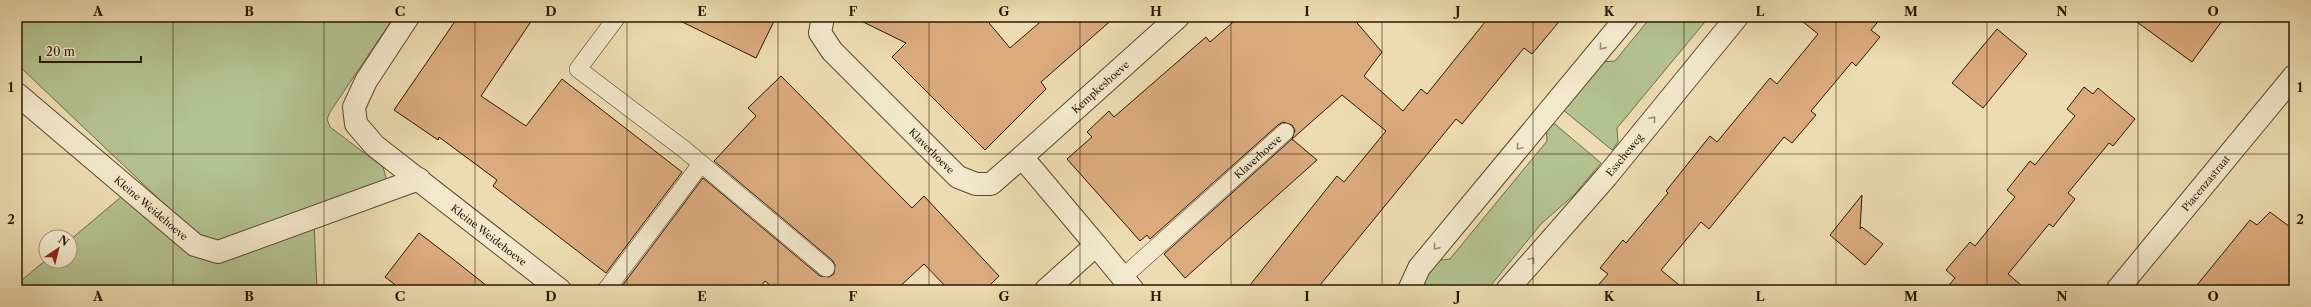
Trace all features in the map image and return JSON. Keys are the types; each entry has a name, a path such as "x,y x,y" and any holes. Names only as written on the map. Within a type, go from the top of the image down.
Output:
{"street":[{"name":"Kleine Weidehoeve","path":"408,17 366,81 354,107 356,124 375,146 560,290"},
{"name":"Klaverhoeve","path":"823,17 820,33 832,51 958,177 976,184 991,184 1022,157"},
{"name":"Kempkeshoeve","path":"1022,157 1178,17"},
{"path":"1409,290 1419,268 1627,17"},
{"name":"Esscheweg","path":"1507,290 1607,176 1737,17"},
{"name":"Piacenzastraat","path":"2118,290 2294,76"},
{"name":"Kleine Weidehoeve","path":"17,94 195,245 218,252 419,179"},
{"path":"1022,157 1128,284"},
{"path":"1046,290 1096,245"}],"lane":[{"path":"617,17 578,70 701,164 826,268"},
{"name":"Klaverhoeve","path":"1128,284 1285,132"},
{"path":"606,290 701,164"}],"green space":[{"path":"17,17 394,17 330,112 327,119 330,127 383,167 387,181 216,244 201,239 17,64"},
{"path":"1651,17 1709,17 1617,128 1618,142 1612,150 1562,109 1601,62 1615,61"},
{"path":"1550,120 1601,163 1575,194 1541,224 1487,290 1425,290 1424,273 1434,261 1450,259 1547,141 1546,124"},
{"path":"121,197 185,248 314,222 317,290 17,290 17,284 38,267 38,269 78,269 78,233"}],"building":[{"path":"458,17 534,17 481,96 526,126 562,79 682,172 606,273 493,186 497,180 439,137 438,140 394,110"},
{"path":"672,17 776,17 756,58"},
{"path":"853,17 984,17 1010,48 1046,17 1115,17 1041,82 1046,89 985,150 892,57 906,43"},
{"path":"1239,17 1352,17 1382,52 1364,76 1403,111 1421,89 1427,94 1489,17 1563,17 1532,54 1524,48 1462,124 1456,119 1316,290 1246,290 1337,176 1344,182 1386,131 1342,95 1292,139 1295,130 1292,125 1283,122 1278,125 1150,239 1147,235 1140,241 1067,159 1092,137 1087,132 1109,111 1114,117 1206,37 1210,42"},
{"path":"1797,17 1882,17 1871,30 1880,37 1856,66 1852,62 1811,111 1816,115 1792,143 1784,137 1709,229 1701,222 1661,270 1685,290 1594,290 1608,274 1600,268 1623,240 1626,243 1668,193 1666,191 1710,136 1717,142 1770,78 1777,84 1818,34"},
{"path":"2130,17 2225,17 2192,62"},
{"path":"1997,29 2027,54 1983,108 1952,83"},
{"path":"781,76 912,208 924,196 999,276 985,290 949,290 924,264 896,290 776,290 765,281 758,290 628,290 622,286 703,178 820,276 829,277 834,274 835,265 832,260 714,161 756,116 748,108"},
{"path":"2084,87 2093,94 2098,88 2135,119 2113,146 2109,143 2068,193 2075,199 2053,227 2049,224 2008,274 2027,290 1945,290 1955,278 1946,270 1970,242 1975,246 2015,197 2007,190 2030,161 2035,165 2075,116 2067,109"},
{"path":"1292,139 1317,160 1185,278 1164,254"},
{"path":"1862,195 1860,229 1862,227 1883,244 1865,265 1830,235"},
{"path":"2270,212 2294,230 2294,290 2193,290 2250,220 2257,225"},
{"path":"419,233 492,290 402,290 385,277"}]}
